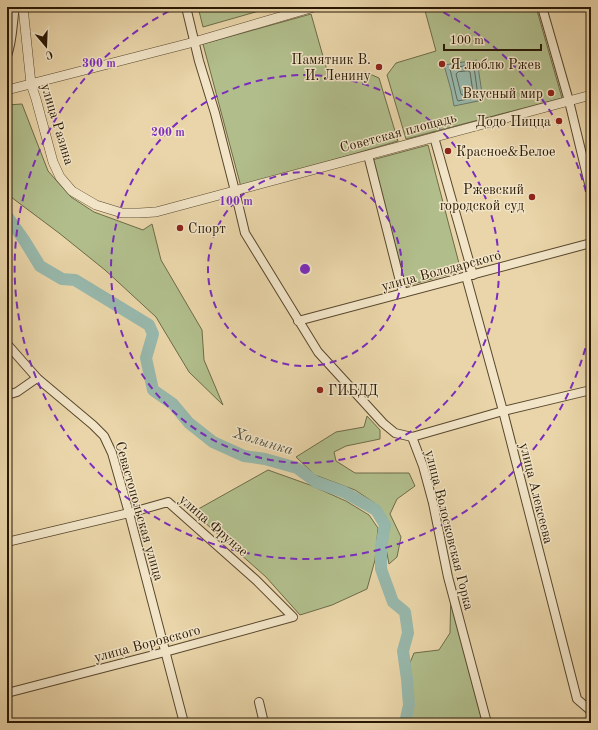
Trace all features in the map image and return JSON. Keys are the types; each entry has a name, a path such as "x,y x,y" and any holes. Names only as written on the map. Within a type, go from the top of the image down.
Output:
{"street":[{"path":"7,56 12,37 15,7"},
{"name":"улица Разина","path":"23,7 31,84 53,162 60,177 72,191 96,205 122,213 156,212 235,191"},
{"name":"улица Волосковская Горка","path":"186,7 199,61 215,113 245,233 318,352 383,423 395,433 412,436 423,466 433,503 448,577 487,723"},
{"path":"7,90 194,42 314,7"},
{"path":"542,7 569,101 591,192"},
{"name":"Советская площадь","path":"235,191 591,95"},
{"name":"улица Алексеева","path":"434,137 577,699 591,710"},
{"path":"368,155 403,293"},
{"name":"улица Володарского","path":"298,321 591,243"},
{"name":"Севастопольская улица","path":"7,344 37,378 104,436 112,453 184,723"},
{"path":"7,395 16,392 37,378"},
{"path":"412,436 503,411 591,390"},
{"name":"улица Фрунзе","path":"7,542 129,513 168,502 256,580 293,617"},
{"name":"улица Воровского","path":"7,693 293,617"},
{"path":"259,702 264,723"}],"green space":[{"path":"198,7 273,7 203,27"},
{"path":"424,7 536,7 562,98 406,139 387,75 396,63 436,51"},
{"path":"311,14 330,81 365,72 379,78 398,141 241,187 203,44"},
{"path":"22,104 48,171 71,197 94,212 143,230 152,224 161,260 202,330 204,360 223,405 189,372 156,317 105,270 7,194 7,105"},
{"path":"428,145 461,271 406,286 372,160"},
{"path":"367,416 380,430 380,439 346,446 334,452 336,461 355,473 409,473 415,486 397,499 390,514 401,537 397,557 389,564 385,543 388,521 376,504 355,490 315,475 296,457 336,432 364,427"},
{"path":"268,470 310,485 346,501 369,515 378,528 375,560 367,589 332,605 300,615 266,577 193,512"},
{"path":"451,588 486,723 410,723 409,665 414,653 439,650 450,633"}],"water":[{"path":"477,60 483,100 454,106 444,65"}],"waterway":[{"name":"Холынка","path":"7,216 40,266 62,279 75,280 149,325 153,334 146,358 153,390 173,404 189,423 213,442 244,456 265,459 297,468 316,482 344,492 376,510 385,525 381,547 381,569 393,602 405,612 408,633 403,651 409,705 405,723"}],"place":[{"name":"Я люблю Ржев","path":"442,64"},
{"name":"Памятник В. И. Ленину","path":"379,67"},
{"name":"Вкусный мир","path":"551,93"},
{"name":"Додо Пицца","path":"559,121"},
{"name":"Красное&Белое","path":"448,151"},
{"name":"Ржевский городской суд","path":"532,197"},
{"name":"Спорт","path":"180,228"},
{"name":"ГИБДД","path":"320,390"}]}
